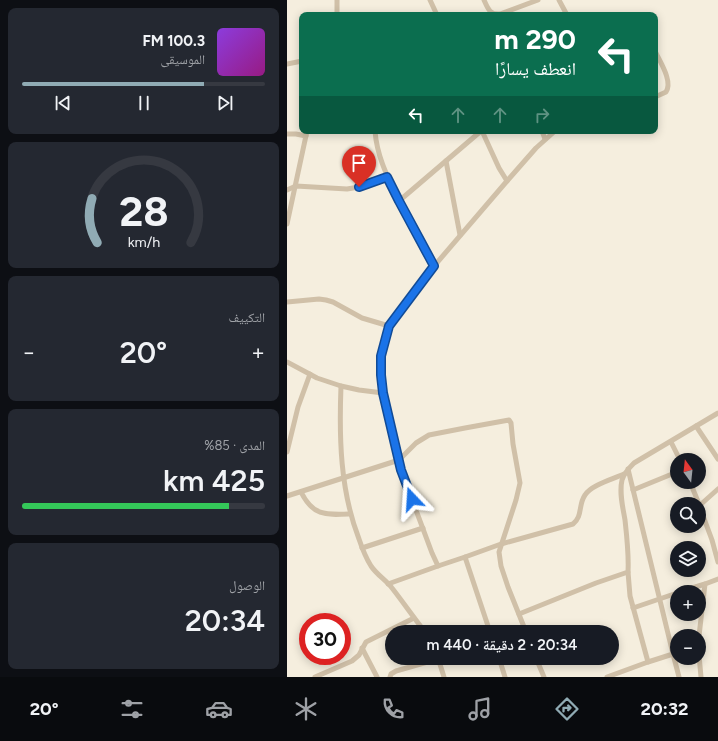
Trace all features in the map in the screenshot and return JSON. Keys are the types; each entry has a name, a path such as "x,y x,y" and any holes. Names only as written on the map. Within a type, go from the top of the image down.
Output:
{"street":[{"path":"337,12 338,0"},
{"path":"430,0 436,12"},
{"path":"484,0 489,12"},
{"path":"505,12 538,0"},
{"path":"559,0 565,12"},
{"path":"658,57 666,74 668,85 666,92 658,96"},
{"path":"287,64 299,62"},
{"path":"287,134 307,134 287,224"},
{"path":"375,134 378,154 387,177 434,266"},
{"path":"399,201 478,134"},
{"path":"483,134 499,168 507,180"},
{"path":"543,134 545,140"},
{"path":"438,566 401,470 383,393 381,356 389,326 434,266 507,180 552,134"},
{"path":"446,161 460,235"},
{"path":"287,190 295,186 347,189 359,187 387,177"},
{"path":"287,302 319,299 327,300 362,318 389,326"},
{"path":"287,362 310,374 341,386 383,393"},
{"path":"287,452 298,407 310,374"},
{"path":"341,386 341,451 350,514 362,548 371,566 388,584 419,625"},
{"path":"648,662 633,608 628,583 627,538 621,494 622,480 628,469 718,413"},
{"path":"287,496 399,460 416,443 429,435 509,420 511,423 519,483 516,500 499,552 501,566 508,588 523,625"},
{"path":"696,426 718,459"},
{"path":"671,442 676,453"},
{"path":"628,469 670,642"},
{"path":"388,584 501,544 573,524 579,518 586,493 601,484 624,474"},
{"path":"633,490 670,475"},
{"path":"706,499 718,488"},
{"path":"301,492 306,502 315,510 324,513 350,514"},
{"path":"706,524 718,562"},
{"path":"362,548 423,528"},
{"path":"465,557 488,625"},
{"path":"519,614 596,583 628,572"},
{"path":"702,585 718,579"},
{"path":"700,629 705,584"},
{"path":"633,608 670,595"},
{"path":"315,677 352,661 359,655 366,642 413,618"},
{"path":"362,648 377,677"},
{"path":"607,677 670,655"},
{"path":"390,677 393,672 417,665"},
{"path":"440,665 444,677"},
{"path":"501,665 505,677"},
{"path":"539,665 544,677"},
{"path":"676,665 679,677"},
{"path":"700,665 701,677"}],"route":[{"path":"359,187 387,177 434,266 389,326 381,356 383,393 401,470 412,499"}]}
